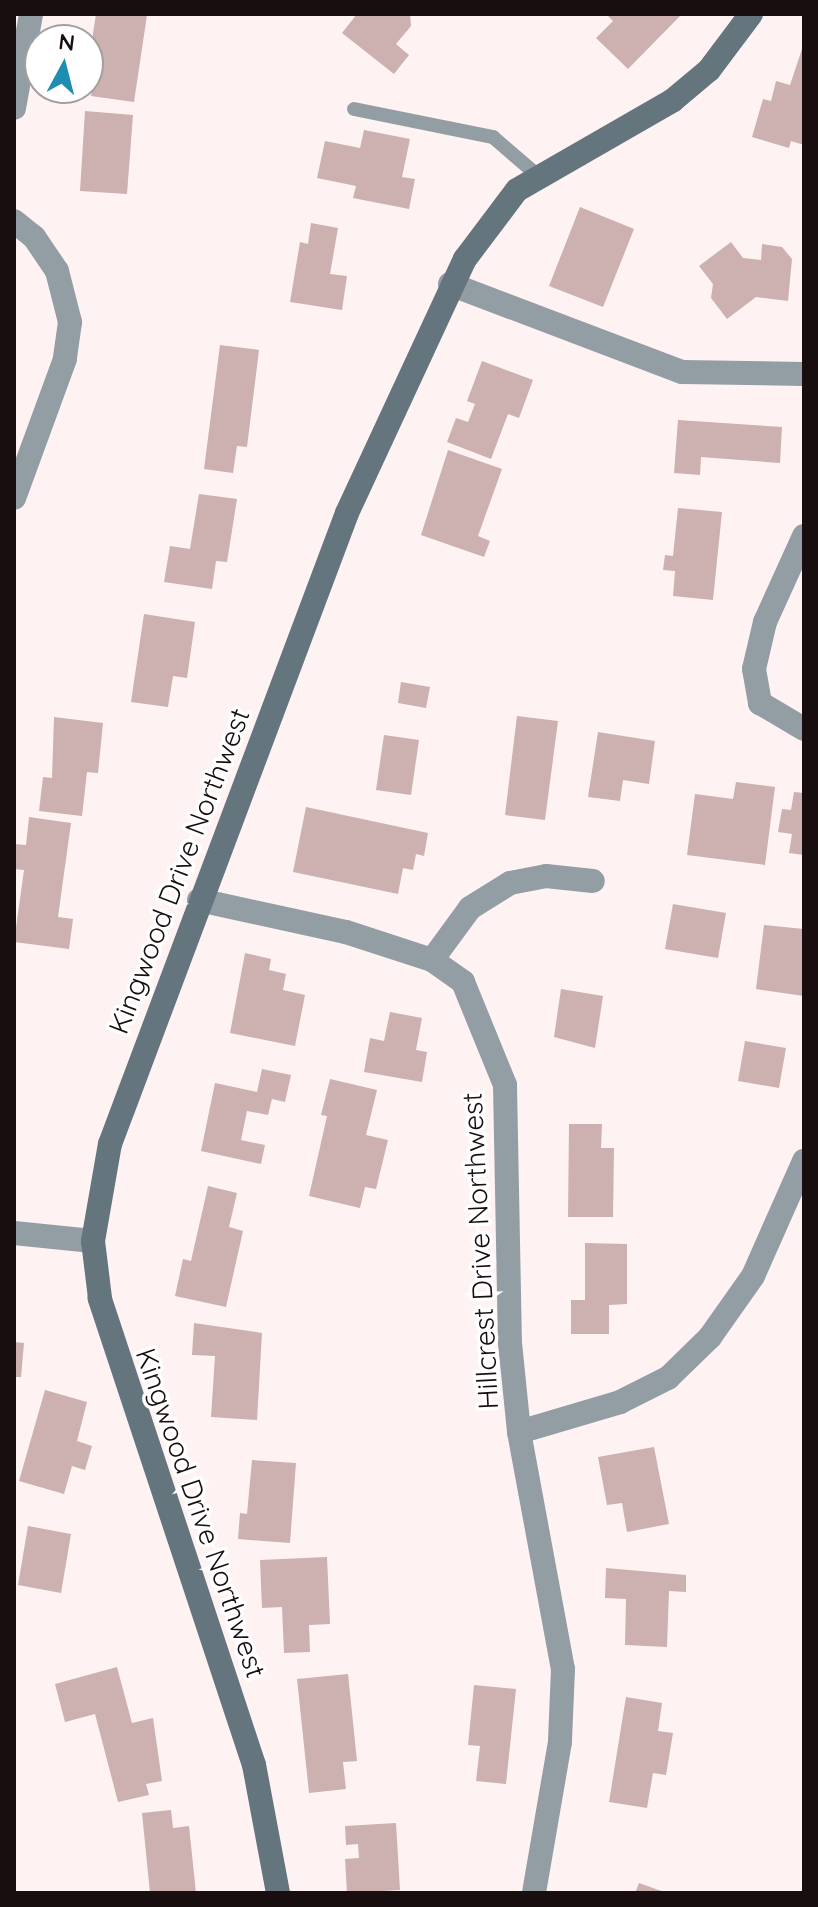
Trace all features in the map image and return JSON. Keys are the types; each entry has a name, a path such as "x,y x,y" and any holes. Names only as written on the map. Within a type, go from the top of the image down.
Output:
{"street":[{"path":"14,108 31,14"},
{"name":"Kingwood Drive Northwest","path":"278,1893 254,1765 114,1350 93,1241 110,1144 199,900 347,513 450,284 483,229 537,175 672,101 709,70 751,14"},
{"path":"14,221 34,237 57,271 70,322 65,359 14,498"},
{"path":"450,284 682,372 804,374"},
{"path":"804,536 765,622 754,669 760,703 804,729"},
{"path":"432,960 470,908 510,883 546,876 593,881"},
{"name":"Hillcrest Drive Northwest","path":"199,900 346,932 432,960 463,982 505,1085 510,1343 519,1432 563,1669 560,1742 534,1893"},
{"path":"519,1432 620,1402 668,1378 710,1337 753,1276 804,1161"},
{"path":"14,1233 93,1241"}],"lane":[{"path":"354,109 493,137 537,175"}],"building":[{"path":"96,14 147,15 134,102 104,98 104,24 94,24"},
{"path":"357,14 410,14 411,26 396,44 409,55 394,74 342,33"},
{"path":"606,14 682,14 628,69 596,38 613,21"},
{"path":"804,43 804,145 791,141 789,148 752,137 763,99 771,101 776,81 790,85"},
{"path":"85,111 133,115 127,194 80,191"},
{"path":"364,130 410,139 402,177 415,179 409,209 353,198 356,186 317,178 325,141 360,148"},
{"path":"580,207 634,229 603,307 549,286"},
{"path":"311,223 338,228 330,274 347,276 342,310 290,302 300,242 308,244"},
{"path":"731,242 743,258 761,260 762,244 782,247 792,259 788,301 756,297 727,319 711,298 713,284 699,266"},
{"path":"220,345 259,350 247,447 237,446 233,473 204,469"},
{"path":"482,361 533,380 519,418 508,414 491,459 447,442 456,418 468,422 475,404 467,401"},
{"path":"678,420 782,427 780,463 701,457 700,475 674,473"},
{"path":"448,450 502,469 478,536 490,541 484,557 421,535"},
{"path":"199,494 237,499 227,562 216,561 212,589 164,582 170,546 190,549"},
{"path":"678,508 722,512 713,600 673,596 675,571 663,570 665,555 673,556"},
{"path":"144,614 195,622 187,678 173,676 168,707 131,702"},
{"path":"401,682 430,687 426,708 398,703"},
{"path":"517,716 558,721 545,820 505,815"},
{"path":"54,717 103,723 98,773 87,772 82,816 39,811 43,777 52,778"},
{"path":"598,732 655,741 649,784 623,780 620,801 588,797"},
{"path":"384,735 419,740 411,795 376,790"},
{"path":"736,782 775,787 765,865 687,855 695,794 733,799"},
{"path":"794,792 804,793 804,855 789,853 792,834 778,832 782,809 791,810"},
{"path":"306,807 428,833 424,856 416,854 413,870 403,868 398,894 293,872"},
{"path":"29,817 71,823 58,917 73,919 69,949 14,942 24,870 14,869 14,844 26,845"},
{"path":"673,904 726,913 718,958 665,949"},
{"path":"764,925 804,929 804,996 756,989"},
{"path":"245,953 271,959 269,970 286,974 283,990 305,995 295,1046 230,1033"},
{"path":"561,989 603,996 595,1048 554,1037"},
{"path":"390,1012 422,1018 416,1050 427,1052 422,1082 364,1072 370,1038 384,1041"},
{"path":"745,1041 786,1048 779,1088 738,1081"},
{"path":"262,1069 291,1075 285,1102 272,1099 268,1115 247,1111 241,1140 265,1145 261,1164 201,1151 215,1083 257,1092"},
{"path":"330,1079 377,1090 366,1135 388,1140 376,1189 365,1187 360,1208 309,1196 327,1116 321,1115"},
{"path":"569,1124 602,1124 601,1148 614,1148 613,1217 568,1217"},
{"path":"208,1186 237,1193 229,1227 243,1231 226,1307 175,1296 183,1259 191,1261"},
{"path":"585,1243 627,1244 627,1304 609,1305 609,1334 571,1334 571,1300 585,1300"},
{"path":"194,1323 262,1333 257,1420 211,1417 215,1356 192,1355"},
{"path":"14,1342 24,1343 21,1377 14,1377"},
{"path":"45,1390 87,1402 77,1441 92,1446 85,1470 72,1466 64,1494 19,1481"},
{"path":"654,1447 669,1524 627,1532 622,1503 607,1505 598,1457"},
{"path":"252,1460 296,1463 290,1543 238,1539 240,1513 247,1514"},
{"path":"28,1526 71,1534 61,1593 18,1585"},
{"path":"327,1557 330,1624 309,1625 310,1652 284,1653 282,1607 262,1608 260,1560"},
{"path":"606,1568 686,1575 686,1592 669,1591 667,1647 625,1645 626,1599 605,1598"},
{"path":"117,1667 132,1723 153,1718 162,1781 146,1784 149,1795 118,1802 95,1714 65,1722 55,1684"},
{"path":"348,1674 357,1761 343,1762 346,1789 309,1793 297,1679"},
{"path":"474,1685 516,1689 506,1784 476,1781 480,1746 468,1745"},
{"path":"626,1697 662,1703 658,1731 673,1733 666,1775 653,1773 647,1808 609,1802"},
{"path":"171,1810 173,1828 189,1826 196,1893 150,1893 142,1813"},
{"path":"396,1823 400,1890 347,1893 345,1859 359,1858 358,1844 346,1845 345,1826"},
{"path":"639,1883 667,1893 635,1893"}]}
